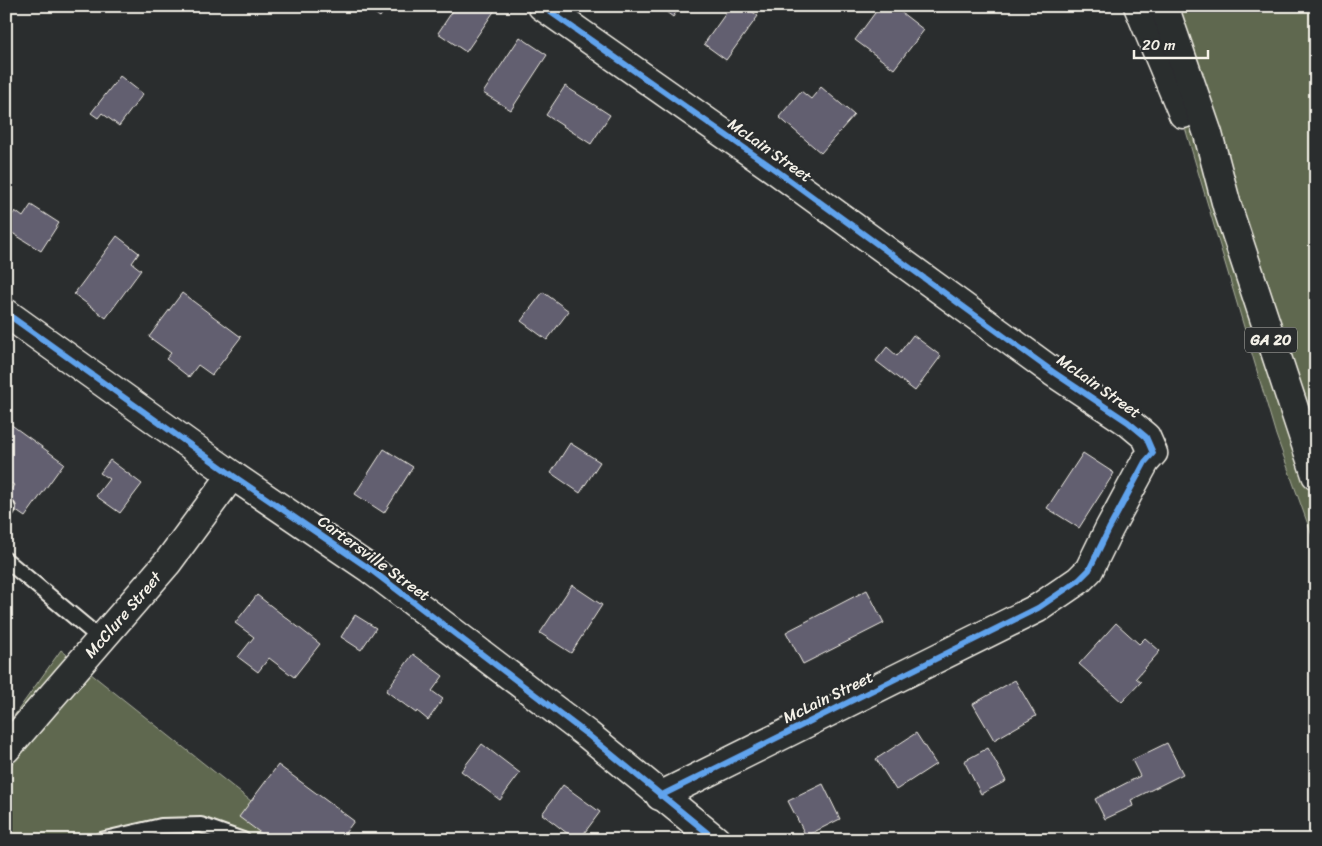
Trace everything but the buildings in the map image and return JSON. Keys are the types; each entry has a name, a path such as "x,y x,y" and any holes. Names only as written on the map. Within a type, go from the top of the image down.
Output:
{"main road":[{"name":"McLain Street","path":"542,6 777,171 1053,372 1128,422 1146,437 1153,453 1145,462 1089,570 1079,580 1038,608 660,796"},
{"name":"GA 20","path":"1138,6 1188,127 1226,206"},
{"name":"GA 20","path":"1164,6 1208,134 1226,206 1316,475"},
{"name":"Cartersville Street","path":"6,313 232,475 370,569 588,735 716,840"},
{"name":"McClure Street","path":"6,749 168,562 232,475"}],"lane":[{"path":"6,560 101,639"},
{"path":"101,840 161,826 201,825 243,840"}],"green space":[{"path":"1149,6 1316,6 1316,547 1276,435"},
{"path":"61,650 300,840 6,840 6,727"}],"cycle path":[{"path":"542,6 777,171 1053,372 1128,422 1146,437 1153,453 1145,462 1089,570 1079,580 1038,608 660,796"},
{"path":"6,313 232,475 370,569 588,735 716,840"}]}
